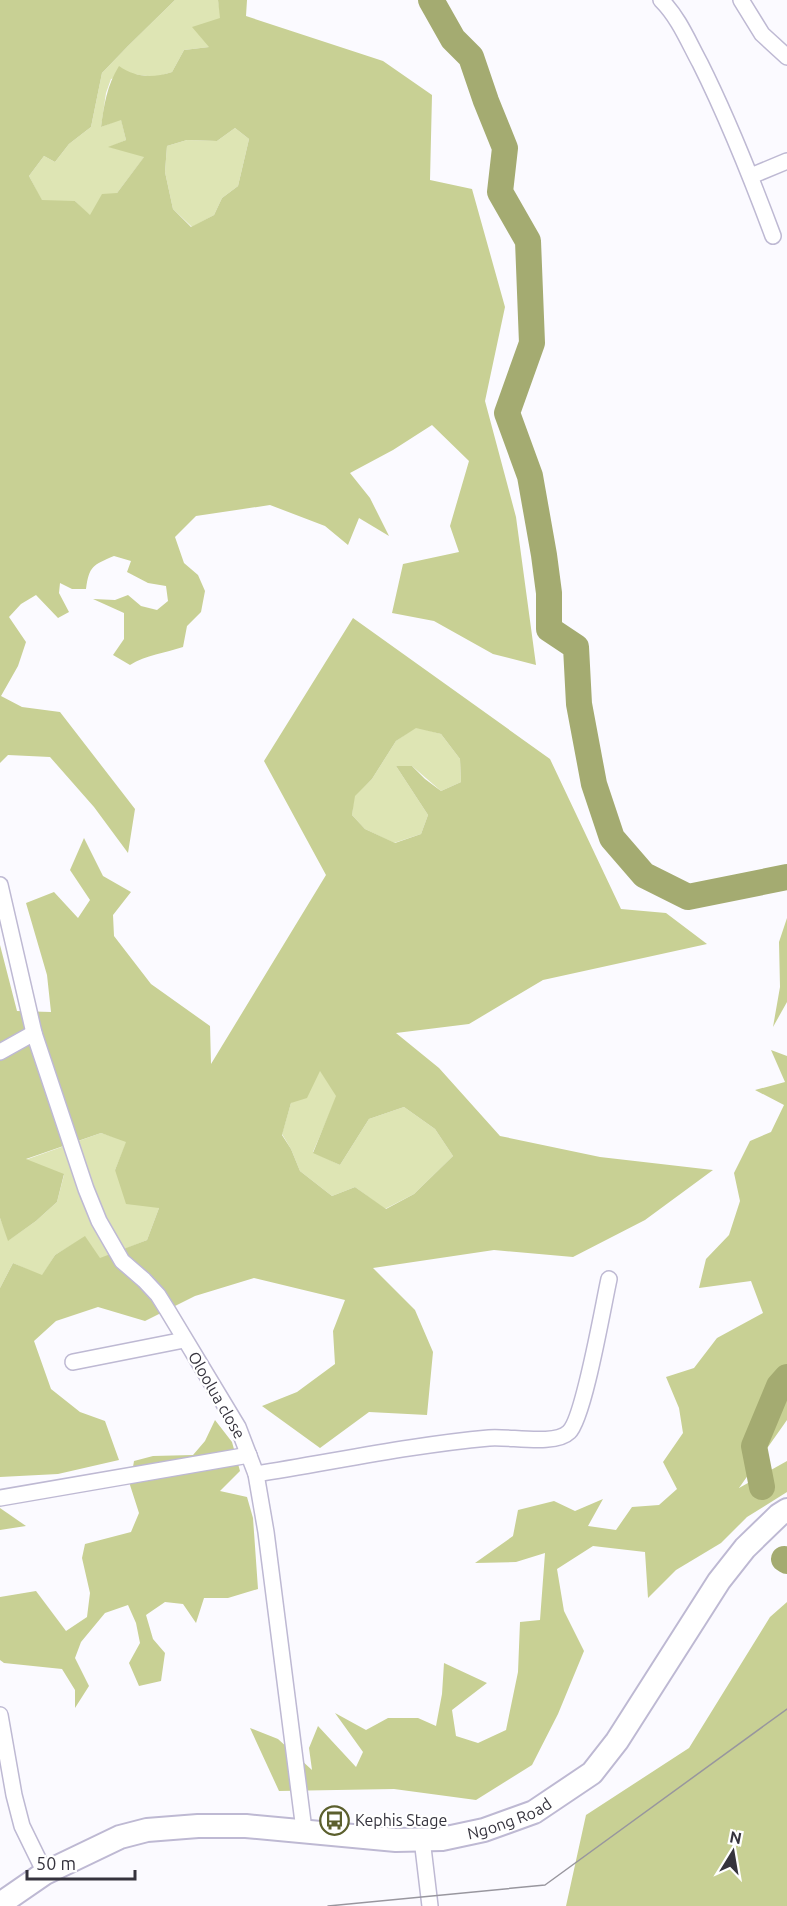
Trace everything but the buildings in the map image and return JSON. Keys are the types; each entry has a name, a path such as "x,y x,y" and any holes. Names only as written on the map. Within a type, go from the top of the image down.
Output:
{"main road":[{"name":"Ngong Road","path":"0,1904 45,1873 120,1837 147,1830 198,1826 246,1826 396,1840 442,1839 484,1830 534,1812 592,1773 618,1741 719,1581 745,1548 787,1510"}],"street":[{"path":"661,0 681,25 720,102 773,236"},
{"path":"736,0 741,0 762,34 787,57"},
{"path":"751,177 787,161"},
{"name":"Oloolua close","path":"0,885 34,1033 86,1189 99,1221 122,1261 158,1295 238,1426 256,1474 266,1532 304,1830"},
{"path":"0,1052 34,1033"},
{"path":"256,1474 489,1438 546,1439 558,1438 569,1432 577,1421 584,1397 609,1279"},
{"path":"73,1362 184,1340"},
{"path":"0,1498 249,1455"},
{"path":"0,1715 14,1795 22,1826 45,1873"},
{"path":"422,1839 430,1906"}],"green space":[{"path":"0,0 175,0 102,73 91,127 69,144 55,162 44,156 29,176 42,200 75,201 90,215 102,194 117,193 144,157 108,147 126,140 121,120 101,127 109,88 119,66 132,73 145,76 172,72 184,50 209,47 192,27 220,18 218,0 247,0 246,16 383,61 432,95 430,180 472,189 505,307 485,401 516,517 536,665 493,654 434,621 392,613 403,564 459,552 450,526 469,461 432,425 393,450 350,473 370,498 389,536 359,518 348,545 325,526 270,505 196,516 175,537 184,563 198,575 205,591 201,612 187,626 183,647 149,656 130,665 113,655 124,639 124,613 93,599 115,600 128,595 141,606 157,610 168,601 166,586 148,583 127,572 131,561 114,556 93,567 86,589 72,589 60,583 59,593 69,612 58,618 36,595 21,604 9,617 26,642 18,666 1,696 22,707 60,712 135,809 128,853 94,807 50,757 8,755 0,763","holes":["235,128 249,139 238,186 222,198 214,215 191,227 173,209 165,172 167,146 187,140 217,141"]},
{"path":"175,0 218,0 221,18 209,47 184,50 172,72 156,77 131,74 111,79 106,93 101,127 121,119 126,140 110,147 145,156 117,193 90,216 75,201 42,201 29,176 44,156 55,162 69,144 91,127 102,73"},
{"path":"235,128 249,139 238,186 222,198 214,215 192,227 173,209 165,172 167,146 187,140 217,141"},
{"path":"353,618 550,759 621,909 666,913 707,944 543,980 469,1024 396,1033 439,1068 500,1136 600,1157 713,1170 645,1220 573,1257 494,1250 373,1268 415,1310 433,1352 427,1415 369,1412 320,1448 262,1406 297,1392 335,1364 333,1331 345,1300 254,1278 195,1296 145,1321 98,1307 56,1321 34,1341 51,1389 80,1412 105,1421 119,1460 58,1474 0,1477 0,1288 13,1263 42,1275 55,1255 85,1236 100,1258 147,1240 159,1208 126,1204 115,1170 126,1142 101,1133 26,1159 64,1174 57,1202 8,1241 0,1218 0,945 17,1011 51,1012 47,975 26,903 54,892 78,918 90,900 70,870 84,838 103,876 131,892 113,915 114,936 151,984 210,1026 211,1064 326,875 264,761","holes":["416,728 441,734 460,759 461,782 441,791 412,766 396,766 428,815 421,834 395,843 365,829 352,815 355,796 372,779 396,741","320,1071 336,1096 313,1153 340,1165 369,1119 404,1107 435,1129 453,1156 414,1194 386,1209 355,1187 332,1196 300,1171 282,1135 291,1103 307,1098"]},
{"path":"416,727 441,734 460,759 461,782 441,791 412,766 396,766 428,815 421,834 394,843 365,829 352,815 354,796 372,779 396,741"},
{"path":"787,918 787,1002 773,1027 780,987 779,942"},
{"path":"771,1050 787,1056 787,1420 739,1488 787,1461 787,1492 747,1517 721,1543 676,1570 648,1598 645,1552 593,1546 557,1569 564,1611 584,1651 558,1714 532,1765 476,1800 394,1789 279,1791 250,1728 278,1739 312,1770 309,1748 318,1726 356,1767 363,1752 335,1713 366,1730 388,1718 418,1718 436,1726 442,1694 444,1663 487,1683 452,1710 456,1736 478,1743 506,1730 518,1672 520,1622 540,1620 545,1553 516,1562 475,1563 513,1536 518,1510 554,1501 575,1511 603,1499 588,1526 616,1530 632,1507 659,1505 677,1489 663,1462 683,1433 679,1408 666,1377 694,1368 717,1338 763,1313 751,1281 699,1288 706,1259 729,1235 740,1201 734,1173 750,1141 771,1132 784,1105 755,1090 785,1082"},
{"path":"320,1070 337,1096 313,1152 340,1165 369,1119 404,1107 435,1129 453,1156 414,1194 385,1209 355,1187 332,1196 300,1171 282,1134 291,1103"},
{"path":"101,1133 127,1141 115,1170 159,1208 147,1240 100,1259 85,1237 55,1255 42,1276 13,1263 0,1288 0,1218 9,1240 36,1221 57,1202 64,1175 25,1160"},
{"path":"215,1420 232,1442 240,1471 220,1491 247,1497 253,1518 258,1589 228,1598 204,1598 196,1623 183,1604 165,1602 146,1615 153,1639 165,1653 161,1681 139,1686 129,1663 140,1643 136,1623 128,1605 105,1613 81,1642 75,1658 89,1686 75,1708 75,1690 62,1669 4,1663 0,1660 0,1597 36,1591 66,1631 87,1617 90,1593 82,1558 85,1544 131,1532 139,1513 130,1485 134,1461 153,1456 193,1455 205,1441"},
{"path":"0,1508 26,1526 0,1530"},
{"path":"787,1602 787,1906 566,1906 586,1815 689,1748 770,1617"}],"waterway":[{"path":"431,0 453,39 471,57 505,148 500,192 528,241 532,343 507,413 530,476 549,593 549,629 576,647 579,704 594,784 612,838 644,875 688,897 787,877"},
{"path":"762,1487 754,1446 779,1386 787,1377"}],"tram line":[{"path":"328,1906 545,1885 787,1709"}],"place":[{"name":"Kephis Stage","path":"334,1820"}]}
